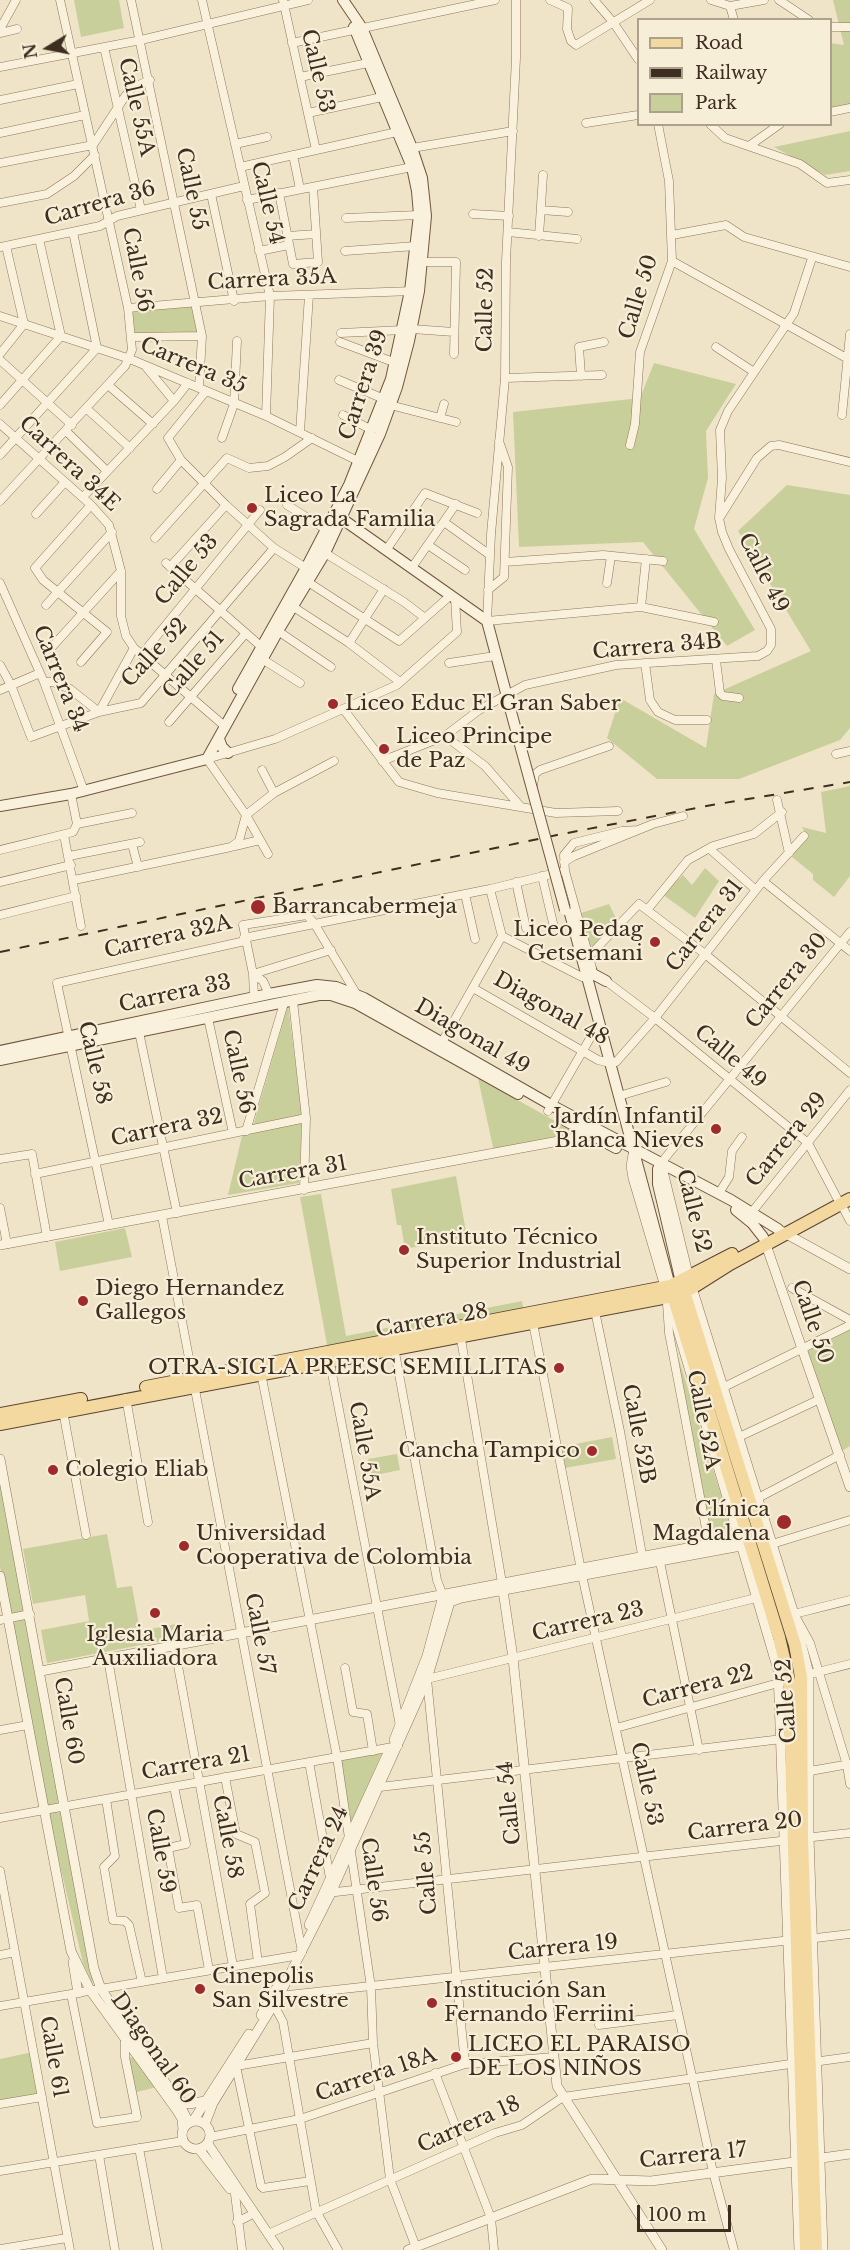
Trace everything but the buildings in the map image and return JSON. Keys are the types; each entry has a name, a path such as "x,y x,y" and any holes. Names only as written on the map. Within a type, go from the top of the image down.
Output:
{"main road":[{"name":"Carrera 39","path":"335,0 359,26 368,63 412,167 418,215 415,291"},
{"name":"Carrera 39","path":"343,0 359,26 412,148 422,178 426,216 423,262 415,291 404,366 372,430 362,464"},
{"name":"Carrera 39","path":"204,760 219,739 261,653 278,631 325,553 387,402 396,363 408,330"},
{"name":"Carrera 39","path":"204,760 221,723 327,530 339,516"},
{"path":"339,516 488,621"},
{"name":"Calle 52","path":"488,621 510,708 561,867 567,910 582,977 596,1028 609,1060"},
{"path":"219,739 222,747 228,753"},
{"path":"0,806 71,794 204,760"},
{"path":"0,813 22,804"},
{"name":"Calle 52","path":"567,910 577,935 653,1222 676,1290 743,1542 779,1637 799,1677"},
{"path":"577,935 591,972 606,981"},
{"name":"Carrera 33","path":"287,998 323,985 357,995"},
{"name":"Carrera 33","path":"0,1050 139,1032 208,1018 270,1000 324,995 345,999"},
{"name":"Diagonal 49","path":"357,995 442,1042 591,1135 634,1154"},
{"name":"Carrera 33","path":"0,1060 254,998 270,1000"},
{"name":"Diagonal 49","path":"345,999 661,1168"},
{"path":"661,1168 719,1193 782,1231"},
{"path":"661,1168 738,1211 764,1241"},
{"name":"Calle 52","path":"661,1168 660,1193 676,1290 720,1389 767,1538 795,1645 799,1677 797,1839 808,2160 806,2250"},
{"name":"Carrera 28","path":"0,1414 261,1373 329,1355 394,1347 460,1331 533,1323 595,1311 676,1290 843,1200 850,1191"},
{"path":"649,1236 653,1222"},
{"name":"Carrera 28","path":"0,1424 329,1355 676,1290"},
{"name":"Calle 52","path":"808,2160 816,2250"}],"street":[{"path":"0,31 16,0"},
{"name":"Calle 56","path":"60,0 128,308 132,337 130,359"},
{"name":"Calle 55","path":"131,0 196,302 202,336 203,389"},
{"name":"Calle 54","path":"202,0 270,296 266,416"},
{"path":"0,67 141,40 283,3 309,0"},
{"path":"350,0 359,26"},
{"path":"292,43 456,4 495,0"},
{"name":"Calle 52","path":"488,621 490,555 505,378 516,0"},
{"path":"550,0 568,8 567,29 571,41 576,45 650,0"},
{"path":"594,0 637,56"},
{"path":"711,0 730,6 764,0"},
{"path":"779,0 806,18"},
{"name":"Calle 53","path":"283,3 316,150"},
{"path":"730,6 733,18"},
{"path":"832,27 850,27"},
{"path":"0,31 17,29"},
{"name":"Calle 55A","path":"104,47 141,210"},
{"path":"300,77 368,63"},
{"path":"0,163 93,144 132,88 150,80"},
{"path":"0,100 78,84"},
{"path":"308,113 382,96"},
{"path":"832,112 850,108"},
{"path":"0,133 85,115"},
{"path":"585,123 637,115"},
{"name":"Calle 50","path":"630,445 635,424 640,352 672,261 669,181 658,126"},
{"path":"712,126 725,138 800,164 828,183 850,180"},
{"path":"749,146 777,126"},
{"path":"412,148 513,131"},
{"path":"240,167 397,132"},
{"path":"235,144 267,137"},
{"path":"0,203 47,194 74,176 95,155"},
{"path":"293,155 300,189"},
{"path":"247,200 412,167"},
{"path":"539,236 543,175"},
{"name":"Carrera 36","path":"3,247 73,232 141,210 244,186"},
{"path":"279,194 293,264 318,262 313,187"},
{"path":"211,194 234,301"},
{"path":"541,210 568,212"},
{"path":"473,214 509,216"},
{"path":"345,218 418,215"},
{"path":"672,235 726,225 744,237 850,267"},
{"path":"0,455 97,348 73,232"},
{"path":"508,232 577,239"},
{"path":"287,236 316,234"},
{"path":"0,405 61,336 39,239"},
{"path":"259,251 289,245"},
{"path":"345,250 416,246"},
{"path":"0,354 24,324 3,247"},
{"path":"719,518 722,478 720,430 728,411 794,313 812,258"},
{"path":"672,261 849,360"},
{"path":"423,262 456,262 454,354"},
{"name":"Carrera 35A","path":"128,308 234,301 270,296 415,291"},
{"path":"300,432 309,295"},
{"name":"Carrera 35","path":"0,316 145,365 266,416 362,464"},
{"path":"341,333 408,330 454,332"},
{"path":"842,415 850,334"},
{"path":"132,337 202,336"},
{"path":"222,438 234,404 237,341"},
{"path":"340,342 396,363"},
{"path":"581,376 579,347 604,342"},
{"path":"716,347 754,372"},
{"path":"0,501 87,409 130,359"},
{"path":"0,360 47,404 107,471"},
{"path":"145,365 174,402"},
{"path":"505,378 602,375"},
{"path":"339,381 387,402 456,422"},
{"path":"82,497 174,402 188,383"},
{"path":"108,385 153,424"},
{"path":"203,389 168,438 181,460 226,505 274,548 306,568"},
{"path":"440,418 444,404"},
{"path":"87,409 130,448"},
{"path":"343,415 372,430"},
{"name":"Carrera 34E","path":"0,424 91,505 112,532"},
{"path":"156,538 203,482 227,458 241,466 257,467 276,463 312,438"},
{"path":"488,590 504,576 508,467 499,440"},
{"path":"719,518 757,458 771,446 779,445 850,462"},
{"path":"157,489 181,460"},
{"path":"36,514 65,482"},
{"path":"387,549 425,493 477,513"},
{"path":"287,504 327,530"},
{"path":"413,566 456,504"},
{"path":"81,662 107,632 35,570 35,566 91,505"},
{"path":"226,505 168,565 246,633 261,653 300,683"},
{"name":"Calle 53","path":"142,654 260,510"},
{"name":"Calle 49","path":"719,518 729,549 771,629 771,645"},
{"path":"444,522 490,555"},
{"path":"112,532 121,571 121,616 126,636 134,648 189,698 221,723"},
{"path":"46,605 112,532"},
{"path":"428,544 465,570"},
{"name":"Calle 52","path":"11,685 29,736 33,738 99,712 141,703 274,548"},
{"path":"325,553 384,589 425,618"},
{"path":"505,562 611,556 663,561"},
{"path":"607,583 611,556"},
{"path":"641,607 646,558"},
{"path":"51,648 121,571"},
{"path":"308,582 399,641 453,596"},
{"name":"Carrera 34","path":"0,583 44,682 84,791"},
{"path":"349,643 384,589"},
{"path":"268,855 246,815 204,760 275,739 344,710 400,682 457,632 453,596"},
{"path":"292,606 349,643 400,682"},
{"path":"488,621 641,607 714,622"},
{"path":"278,631 331,667"},
{"name":"Calle 51","path":"169,722 246,633"},
{"name":"Carrera 34B","path":"382,761 445,736 479,710 517,689 535,683 616,666 759,656 771,645"},
{"path":"44,682 53,682 70,689 99,712 134,648"},
{"path":"449,663 495,656"},
{"path":"716,660 720,693 723,696 739,698"},
{"path":"645,663 650,700 658,712 675,720 708,720"},
{"path":"0,665 11,685"},
{"path":"0,690 40,673"},
{"path":"344,710 396,781 437,793 556,813 618,811"},
{"path":"445,736 485,766 521,807"},
{"path":"532,808 533,780 540,770 609,746"},
{"path":"836,754 850,751"},
{"path":"231,847 239,841 246,815 274,793 334,761"},
{"path":"262,770 274,793"},
{"path":"0,850 73,832 77,824 71,794"},
{"path":"777,800 782,812 789,853"},
{"path":"647,910 688,860 713,846 754,834 771,817 782,812"},
{"path":"77,824 132,813"},
{"path":"254,998 253,974 245,940 315,923 490,889 542,876 561,867 566,849 574,843 638,830 683,816"},
{"path":"64,835 81,926"},
{"name":"Carrera 31","path":"609,1060 623,1056 763,881 804,836"},
{"path":"74,880 260,840"},
{"path":"69,856 136,843 138,867"},
{"path":"712,850 756,890"},
{"path":"0,882 71,865"},
{"name":"Calle 49","path":"561,867 590,955 592,969 655,1017 729,1081 808,1143 843,1200 850,1221"},
{"path":"542,876 553,923"},
{"path":"763,881 850,951"},
{"path":"516,882 526,928"},
{"path":"442,1042 502,936 490,889"},
{"path":"465,894 476,939"},
{"path":"0,915 76,896"},
{"path":"590,955 639,904 705,954 850,1073"},
{"path":"299,906 315,923 357,995"},
{"name":"Carrera 32A","path":"59,981 245,940 243,925 307,915"},
{"name":"Carrera 30","path":"661,1168 850,932"},
{"path":"502,936 582,977"},
{"path":"253,974 331,950"},
{"path":"253,974 263,981 270,1000"},
{"name":"Calle 58","path":"59,981 57,983 110,1225"},
{"name":"Diagonal 48","path":"473,988 582,1051 609,1060"},
{"path":"287,998 306,1118 304,1190"},
{"path":"246,1131 287,998"},
{"name":"Calle 56","path":"208,1018 233,1133"},
{"path":"550,1108 596,1028"},
{"path":"139,1032 177,1213"},
{"path":"619,1096 666,1082"},
{"name":"Carrera 29","path":"752,1212 850,1090"},
{"name":"Carrera 32","path":"35,1174 306,1118"},
{"name":"Carrera 31","path":"4,1245 591,1135"},
{"path":"719,1193 729,1176 732,1151 742,1137"},
{"path":"0,1159 32,1154 47,1237"},
{"name":"Calle 52","path":"634,1154 633,1178 649,1236 676,1290"},
{"path":"0,1208 4,1245"},
{"name":"Calle 57","path":"162,1216 298,1952"},
{"path":"782,1231 850,1269"},
{"name":"Calle 50","path":"764,1241 850,1487"},
{"path":"792,1288 850,1320"},
{"name":"Calle 52A","path":"676,1290 669,1333 709,1544"},
{"name":"Calle 52B","path":"595,1311 620,1431 643,1561"},
{"name":"Calle 53","path":"533,1323 622,1759 713,2172 734,2250"},
{"path":"720,1389 850,1325"},
{"name":"Calle 54","path":"460,1331 513,1658 557,2086 662,2250"},
{"path":"394,1347 437,1580 447,1599"},
{"name":"Calle 55A","path":"329,1355 375,1608 401,1729"},
{"name":"Calle 56","path":"261,1373 308,1620 337,1757 371,1987 378,2094 390,2179 414,2249"},
{"name":"Calle 52","path":"720,1389 739,1437 758,1498 767,1538 794,1614 810,1771 797,1839"},
{"path":"126,1398 148,1522"},
{"path":"739,1437 820,1399"},
{"path":"63,1411 86,1534"},
{"path":"758,1498 850,1449"},
{"name":"Calle 60","path":"0,1460 41,1671 90,1949 101,1989"},
{"path":"643,1561 660,1562 743,1542 850,1521"},
{"path":"41,1671 174,1644 375,1608 447,1599 643,1561 709,1544 743,1542"},
{"name":"Calle 52","path":"743,1542 756,1598 775,1656 799,1677"},
{"path":"660,1562 699,1750"},
{"name":"Calle 60","path":"0,1576 4,1619 28,1725 71,1951 90,1990"},
{"name":"Carrera 23","path":"427,1679 756,1598"},
{"name":"Carrera 24","path":"401,1729 427,1679 447,1599"},
{"name":"Carrera 24","path":"205,2124 213,2103 277,2001 298,1952 380,1787 447,1599"},
{"path":"794,1614 850,1600"},
{"path":"4,1619 30,1614"},
{"name":"Calle 58","path":"174,1644 234,1966"},
{"name":"Calle 59","path":"108,1659 163,1978"},
{"name":"Carrera 22","path":"616,1728 850,1664"},
{"path":"345,1668 353,1712 367,1714 373,1751"},
{"path":"799,1677 848,1764 850,1784"},
{"name":"Calle 52","path":"799,1677 782,1739 797,1839 801,1939 808,2160 799,2250"},
{"name":"Calle 55","path":"427,1679 445,1880 465,2064"},
{"path":"0,1730 28,1725"},
{"path":"380,1787 782,1739"},
{"name":"Carrera 24","path":"327,1893 330,1878 348,1836 394,1747"},
{"name":"Carrera 21","path":"0,1818 394,1747"},
{"path":"309,1762 330,1878"},
{"path":"810,1771 848,1764"},
{"path":"225,1777 236,1834 255,1842 265,1893 249,1904 258,1962"},
{"path":"174,1787 186,1844 168,1848 179,1908 197,1905 209,1970"},
{"path":"106,1799 115,1856 104,1867 113,1920 125,1921 129,1924 142,1982"},
{"name":"Carrera 20","path":"327,1893 850,1833"},
{"name":"Calle 61","path":"0,1871 70,2250"},
{"name":"Carrera 19","path":"277,2001 455,1977 850,1934"},
{"path":"71,1951 75,1993 96,2124 137,2117 126,2057 125,2037"},
{"path":"0,1955 15,1952"},
{"path":"0,2006 258,1962 298,1952"},
{"name":"Carrera 24","path":"188,2125 257,2022 298,1952"},
{"name":"Diagonal 60","path":"101,1989 178,2101 188,2125"},
{"name":"Diagonal 60","path":"90,1990 188,2125"},
{"path":"277,2001 283,2022 316,2211 338,2250"},
{"path":"599,2025 678,2015"},
{"path":"310,2181 263,2188 261,2186 236,2066 373,2043"},
{"path":"126,2057 138,2055"},
{"name":"Carrera 18A","path":"209,2140 300,2119 465,2064 554,2056"},
{"name":"Carrera 18","path":"268,2234 495,2133 522,2125 564,2097 850,2057"},
{"path":"435,2073 462,2149 491,2218 494,2250"},
{"path":"0,2104 42,2097"},
{"path":"178,2101 189,2104 205,2101"},
{"path":"183,2141 188,2125 205,2124 209,2140 279,2250"},
{"path":"199,2149 209,2140"},
{"path":"0,2171 183,2141"},
{"path":"183,2141 191,2148 199,2149 235,2194 272,2250"},
{"path":"139,2148 158,2250"},
{"name":"Carrera 17","path":"414,2249 592,2179 651,2181 850,2154"},
{"path":"99,2155 115,2250"},
{"name":"Calle 52","path":"808,2160 823,2250"},
{"path":"235,2194 242,2250"},
{"path":"237,2222 249,2216"},
{"path":"0,2249 67,2238"}],"green space":[{"path":"74,0 119,0 124,28 81,37"},
{"path":"833,0 850,0 850,106 832,110 832,43 844,45"},
{"path":"850,131 850,171 825,175 774,147"},
{"path":"196,302 202,336 132,337 128,308"},
{"path":"654,363 736,384 706,431 708,478 694,529 755,630 727,646 643,542 519,547 513,412 640,398"},
{"path":"787,485 850,495 850,728 840,740 739,779 657,779 607,738 620,698 706,748 714,694 811,651 738,531"},
{"path":"850,786 850,876 834,897 813,880 813,874 792,857 792,852 807,836 802,827 826,833 821,792"},
{"path":"705,868 719,881 695,918 662,894 683,875 692,885"},
{"path":"609,904 619,924 590,955 578,914"},
{"path":"288,1005 302,1115 253,1126"},
{"path":"478,1078 582,1136 494,1152"},
{"path":"302,1121 299,1183 228,1195 242,1136"},
{"path":"456,1176 467,1237 405,1249 401,1225 397,1225 391,1189"},
{"path":"321,1194 346,1336 522,1301 524,1313 328,1350 300,1197"},
{"path":"125,1228 132,1257 60,1271 55,1242"},
{"path":"850,1329 850,1446 842,1451 807,1350"},
{"path":"672,1337 733,1534 711,1539"},
{"name":"Cancha Tampico","path":"612,1437 616,1459 565,1468 560,1447"},
{"path":"397,1454 400,1470 371,1476 368,1459"},
{"path":"0,1479 93,1984 83,1963 47,1810 0,1567"},
{"path":"107,1534 117,1588 132,1586 140,1631 181,1623 183,1637 47,1663 41,1630 89,1621 85,1595 33,1604 23,1549"},
{"path":"385,1746 351,1826 336,1756"},
{"path":"33,2052 41,2096 0,2103 0,2059"},
{"path":"133,2057 157,2087 133,2093 128,2058"}],"railway":[{"path":"0,952 557,835 712,805 850,782"}],"place":[{"name":"Liceo La Sagrada Familia","path":"252,508"},
{"name":"Liceo Educ El Gran Saber","path":"333,704"},
{"name":"Liceo Principe de Paz","path":"384,749"},
{"name":"Barrancabermeja","path":"258,907"},
{"name":"Liceo Pedag Getsemani","path":"655,942"},
{"name":"Jardín Infantil Blanca Nieves","path":"716,1129"},
{"name":"Instituto Técnico Superior Industrial","path":"404,1250"},
{"name":"Diego Hernandez Gallegos","path":"83,1301"},
{"name":"OTRA-SIGLA PREESC SEMILLITAS","path":"559,1368"},
{"name":"Cancha Tampico","path":"592,1451"},
{"name":"Colegio Eliab","path":"53,1470"},
{"name":"Clínica Magdalena","path":"784,1522"},
{"name":"Universidad Cooperativa de Colombia","path":"184,1546"},
{"name":"Iglesia Maria Auxiliadora","path":"155,1613"},
{"name":"Cinepolis San Silvestre","path":"200,1989"},
{"name":"Institución San Fernando Ferriini","path":"432,2003"},
{"name":"LICEO EL PARAISO DE LOS NIÑOS","path":"456,2057"}]}
